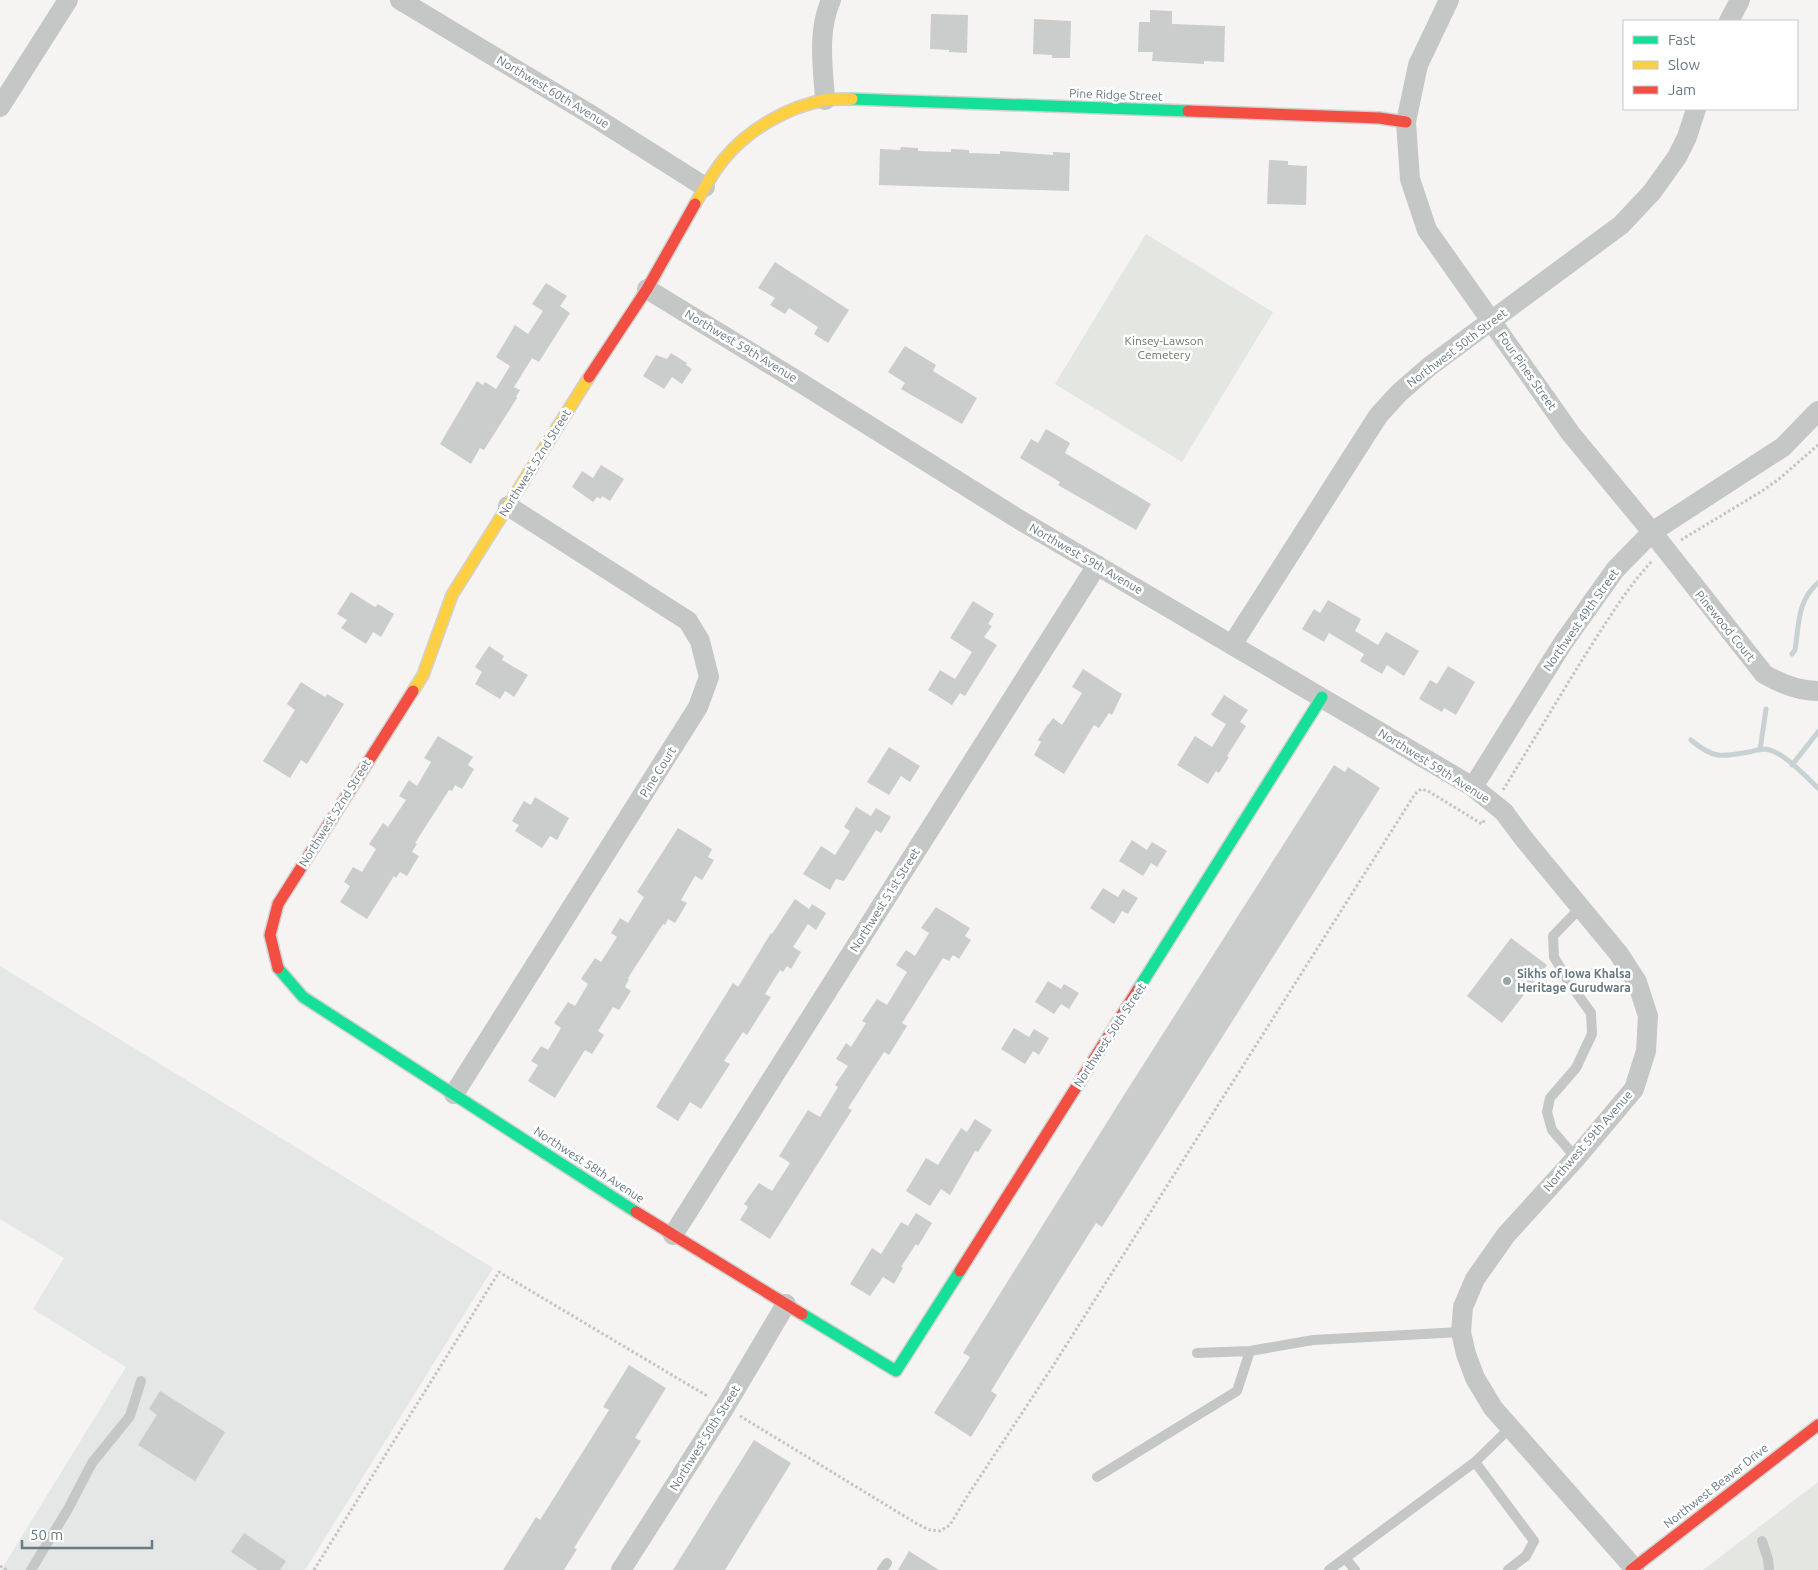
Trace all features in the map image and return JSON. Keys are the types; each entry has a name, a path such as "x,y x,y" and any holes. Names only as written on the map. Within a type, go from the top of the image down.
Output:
{"street":[{"path":"0,107 68,0"},
{"name":"Northwest 60th Avenue","path":"400,0 588,113 705,187"},
{"path":"826,100 821,43 825,15 831,0"},
{"name":"Four Pines Street","path":"1449,0 1418,65 1406,122 1410,178 1427,230 1571,434 1652,532"},
{"path":"1730,20 1740,0"},
{"name":"Pine Ridge Street","path":"826,100 855,99 1379,118 1406,122"},
{"name":"Northwest 52nd Street","path":"278,969 270,935 278,904 422,676 452,595 646,289 705,187 724,159 744,139 766,123 789,111 826,100"},
{"name":"Northwest 50th Street","path":"1232,645 1378,416 1412,380 1622,225 1638,209 1677,157 1687,137 1696,110"},
{"name":"Northwest 59th Avenue","path":"646,289 801,383 1015,517 1473,787 1504,812 1619,954 1637,982 1648,1016 1646,1050 1634,1089 1576,1158 1506,1235 1481,1270 1463,1306 1461,1332 1466,1354 1475,1378 1493,1408 1632,1569"},
{"name":"Northwest 49th Street","path":"1473,787 1563,643 1615,570 1652,532 1783,447 1818,411"},
{"name":"Pine Court","path":"454,1094 698,708 709,677 700,641 688,621 508,506"},
{"name":"Pinewood Court","path":"1652,532 1764,674 1786,686 1810,691 1818,690"},
{"name":"Northwest 51st Street","path":"673,1235 1097,565"},
{"name":"Northwest 50th Street","path":"896,1371 1278,770 1322,697"},
{"name":"Northwest 58th Avenue","path":"278,969 303,996 673,1235 896,1371"},
{"name":"Northwest 50th Street","path":"621,1570 725,1407 786,1304"},
{"name":"Northwest Beaver Drive","path":"1632,1569 1818,1425"}],"lane":[{"path":"1576,1158 1552,1130 1547,1112 1550,1098 1576,1068 1592,1034 1591,1013 1568,981 1554,957 1553,936 1581,907"},
{"path":"1197,1353 1250,1351 1313,1340 1461,1332"},
{"path":"1097,1478 1237,1391 1250,1351"},
{"path":"31,1570 68,1509 92,1463 130,1416 141,1381"},
{"path":"1329,1570 1475,1462 1511,1427"},
{"path":"1475,1462 1534,1541 1526,1556 1508,1570"},
{"path":"1762,1540 1768,1559 1769,1570"},
{"path":"1346,1559 1355,1570"}],"path":[{"path":"314,1570 499,1272 919,1525 930,1530 940,1531 950,1525 1053,1366 1415,794 1422,789 1428,791 1482,824 1567,684 1623,595 1636,578 1665,549 1762,492 1818,445"},
{"path":"0,1566 7,1570"}],"shaded area":[{"path":"0,966 493,1268 305,1570 1,1570 126,1367 33,1309 64,1258 0,1219"}],"green space":[{"name":"Kinsey-Lawson Cemetery","path":"1146,234 1273,312 1182,462 1055,384"},
{"path":"1818,1482 1818,1570 1703,1570"}],"building":[{"path":"1150,10 1172,11 1172,24 1225,26 1224,62 1204,61 1204,64 1152,61 1153,52 1138,52 1139,22 1150,22"},
{"path":"931,14 968,15 967,53 930,49"},
{"path":"1034,19 1071,21 1070,58 1052,58 1052,55 1033,54"},
{"path":"901,147 918,148 918,151 951,152 951,149 969,150 969,153 1000,154 1000,151 1053,155 1053,152 1070,153 1069,191 879,185 880,149 900,150"},
{"path":"1269,160 1288,161 1288,165 1307,166 1306,205 1267,204"},
{"path":"775,262 849,310 828,343 814,334 818,327 789,308 785,314 770,305 775,298 758,288"},
{"path":"546,283 567,296 560,306 570,313 539,362 532,358 514,387 520,390 517,398 484,450 480,448 471,464 440,444 477,381 483,385 485,382 496,389 510,366 496,357 515,325 528,334 543,311 532,304"},
{"path":"905,346 936,365 933,371 977,398 962,424 901,389 905,383 888,372"},
{"path":"671,353 687,363 686,365 692,369 682,384 672,377 664,389 643,376 656,355 667,359"},
{"path":"1046,429 1070,443 1065,453 1151,504 1136,530 1058,485 1060,482 1020,458 1031,439 1038,443"},
{"path":"601,465 624,479 610,501 602,496 601,499 597,497 593,502 572,487 582,471 593,478"},
{"path":"351,592 375,607 378,604 394,614 381,637 373,632 366,644 341,628 347,620 337,614"},
{"path":"1328,600 1361,619 1355,631 1378,645 1386,632 1419,651 1404,676 1387,665 1382,674 1360,661 1364,654 1329,633 1324,642 1302,629 1314,609 1320,613"},
{"path":"973,601 994,614 988,624 992,626 984,637 997,645 965,696 960,693 952,705 928,690 940,670 955,679 972,652 950,638"},
{"path":"489,646 504,656 502,660 528,675 514,697 505,691 500,699 475,684 482,672 475,667"},
{"path":"1448,666 1475,682 1456,715 1444,708 1442,712 1419,699 1430,680 1437,684"},
{"path":"1083,669 1122,694 1112,715 1109,713 1099,728 1094,725 1064,774 1034,755 1041,742 1038,740 1048,724 1053,718 1062,725 1082,693 1072,687"},
{"path":"301,682 325,697 327,694 344,704 307,764 301,760 290,778 263,761 295,710 287,704"},
{"path":"1224,695 1248,710 1240,722 1246,726 1227,756 1229,757 1219,773 1216,771 1208,784 1177,765 1195,736 1212,747 1226,724 1211,715"},
{"path":"438,736 473,757 468,765 474,769 462,789 455,785 452,791 449,790 415,843 417,844 412,852 419,856 407,876 400,872 396,878 394,876 367,919 340,902 350,886 344,882 353,867 362,872 376,849 369,844 383,823 388,827 406,800 399,796 409,780 417,786 431,762 424,758"},
{"path":"889,747 920,766 910,782 901,776 889,795 867,782"},
{"path":"1334,765 1345,772 1348,767 1380,788 1102,1227 1096,1223 1063,1275 991,1391 997,1395 971,1437 934,1413 970,1357 963,1353 1124,1095"},
{"path":"535,797 569,818 557,840 550,836 542,848 515,831 519,825 512,821 524,801 531,805"},
{"path":"856,807 871,816 876,808 891,817 881,833 876,830 844,881 836,879 830,890 803,874 821,846 835,855 850,831 844,827"},
{"path":"678,828 712,849 708,857 714,860 702,880 695,876 681,900 687,903 675,923 668,919 665,925 663,924 628,978 625,987 631,991 619,1010 613,1007 598,1031 604,1035 592,1054 585,1050 555,1098 528,1081 538,1065 531,1061 541,1046 548,1050 561,1028 554,1023 568,1002 575,1006 588,984 581,979 595,958 601,962 617,937 611,933 620,918 628,923 644,897 637,892"},
{"path":"1132,840 1147,850 1152,842 1167,851 1157,867 1151,863 1143,876 1119,861"},
{"path":"1103,888 1118,897 1123,889 1138,898 1128,914 1122,911 1114,924 1090,908"},
{"path":"795,899 809,909 812,904 826,913 816,930 808,924 793,947 801,952 791,969 787,966 783,972 780,970 765,994 771,997 747,1035 743,1032 724,1061 730,1064 701,1109 690,1102 678,1121 656,1107 733,983 738,987 771,933"},
{"path":"936,907 970,928 965,936 971,940 959,959 953,955 949,961 943,958 902,1023 907,1026 889,1055 884,1052 848,1108 852,1110 770,1239 740,1220 748,1207 744,1204 759,1183 772,1191 790,1163 779,1156 808,1110 820,1117 838,1087 835,1085 848,1066 836,1059 846,1043 851,1047 866,1023 862,1021 877,999 887,1005 907,972 896,965 906,950 915,956 929,933 921,928"},
{"name":"Sikhs of Iowa Khalsa Heritage Gurudwara","path":"1511,938 1547,965 1502,1023 1467,996"},
{"path":"1048,981 1061,989 1064,984 1079,993 1069,1009 1061,1004 1054,1014 1035,1002"},
{"path":"1014,1028 1029,1037 1034,1029 1049,1038 1039,1055 1033,1051 1025,1064 1001,1049"},
{"path":"975,1119 992,1130 978,1152 975,1151 950,1195 941,1189 930,1206 906,1191 926,1158 938,1165 961,1128 967,1132"},
{"path":"916,1213 932,1223 918,1246 916,1244 901,1267 903,1268 894,1284 883,1277 870,1296 850,1284 872,1248 881,1254 901,1222 908,1226"},
{"path":"629,1365 666,1388 635,1438 641,1441 574,1548 577,1549 564,1570 503,1570 536,1517 540,1520 609,1410 603,1407"},
{"path":"160,1391 225,1432 195,1481 138,1445 157,1415 149,1409"},
{"path":"754,1440 791,1463 725,1570 673,1570"},
{"path":"244,1533 286,1561 280,1570 258,1570 231,1552"},
{"path":"909,1551 939,1570 898,1570"}],"waterway":[{"path":"1792,654 1795,650 1800,614 1806,598 1818,583"},
{"path":"1760,750 1766,709"},
{"path":"1792,765 1818,732"},
{"path":"1691,740 1706,751 1718,755 1732,755 1763,749 1772,751 1786,759 1818,788"}],"traffic: fast":[{"path":"852,99 1188,111"},
{"path":"1137,991 1322,697"},
{"path":"278,968 303,997 636,1212"},
{"path":"802,1314 896,1371 960,1271"}],"traffic: slow":[{"path":"695,204 724,159 757,129 783,114 811,103 852,99"},
{"path":"413,691 423,675 452,595 589,377"}],"traffic: jam":[{"path":"1188,111 1379,118 1406,122"},
{"path":"589,377 647,289 695,204"},
{"path":"278,968 270,935 278,904 413,691"},
{"path":"960,1271 1137,991"},
{"path":"636,1212 802,1314"},
{"path":"1631,1570 1818,1425"}],"place":[{"name":"Sikhs of Iowa Khalsa Heritage Gurudwara","path":"1507,981"}]}
